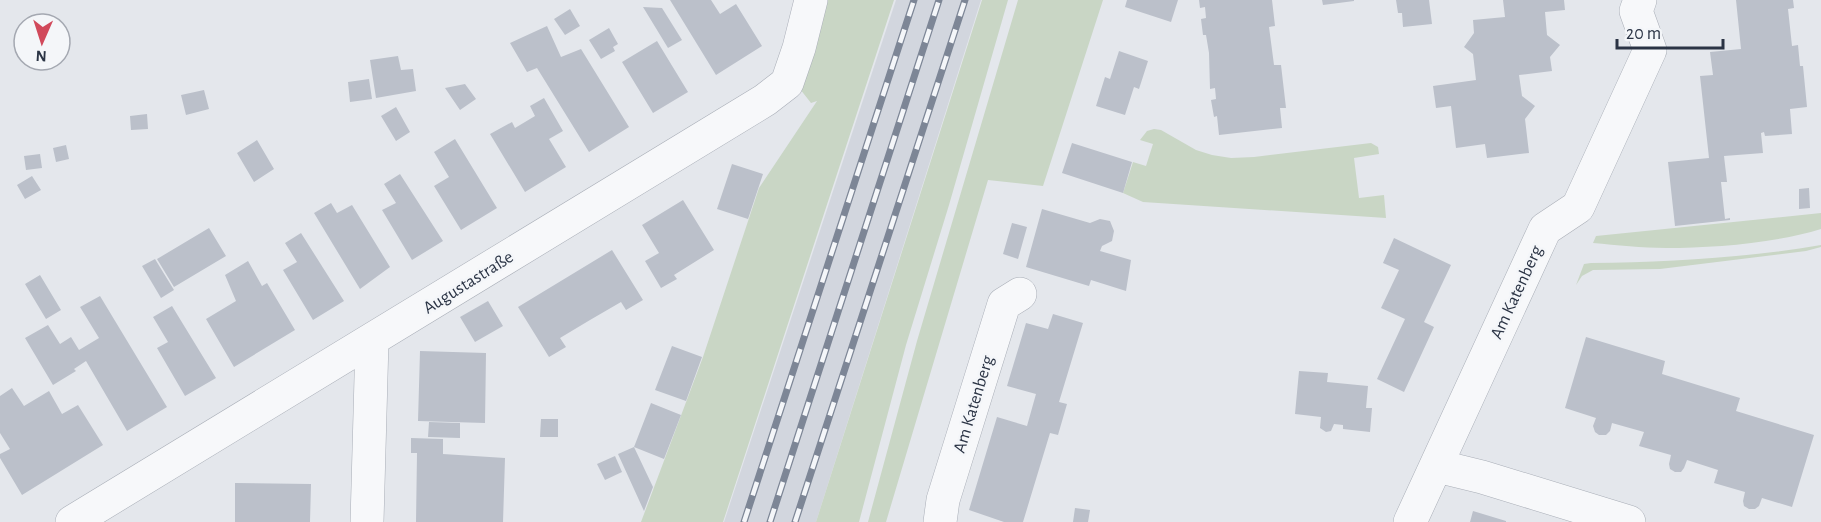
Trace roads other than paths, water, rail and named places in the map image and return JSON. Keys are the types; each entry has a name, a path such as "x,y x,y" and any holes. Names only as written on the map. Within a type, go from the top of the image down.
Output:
{"street":[{"name":"Augustastraße","path":"72,522 765,100 787,83 799,48 811,0"},
{"name":"Am Katenberg","path":"1410,522 1545,229 1578,207 1650,50 1636,11 1641,0"},
{"name":"Am Katenberg","path":"940,522 943,500 1004,304 1020,294"},
{"path":"367,522 372,340"},
{"path":"1437,466 1482,477 1629,522"}],"railway":[{"path":"744,522 914,0"},
{"path":"770,522 939,0"},
{"path":"795,522 965,0"}]}
